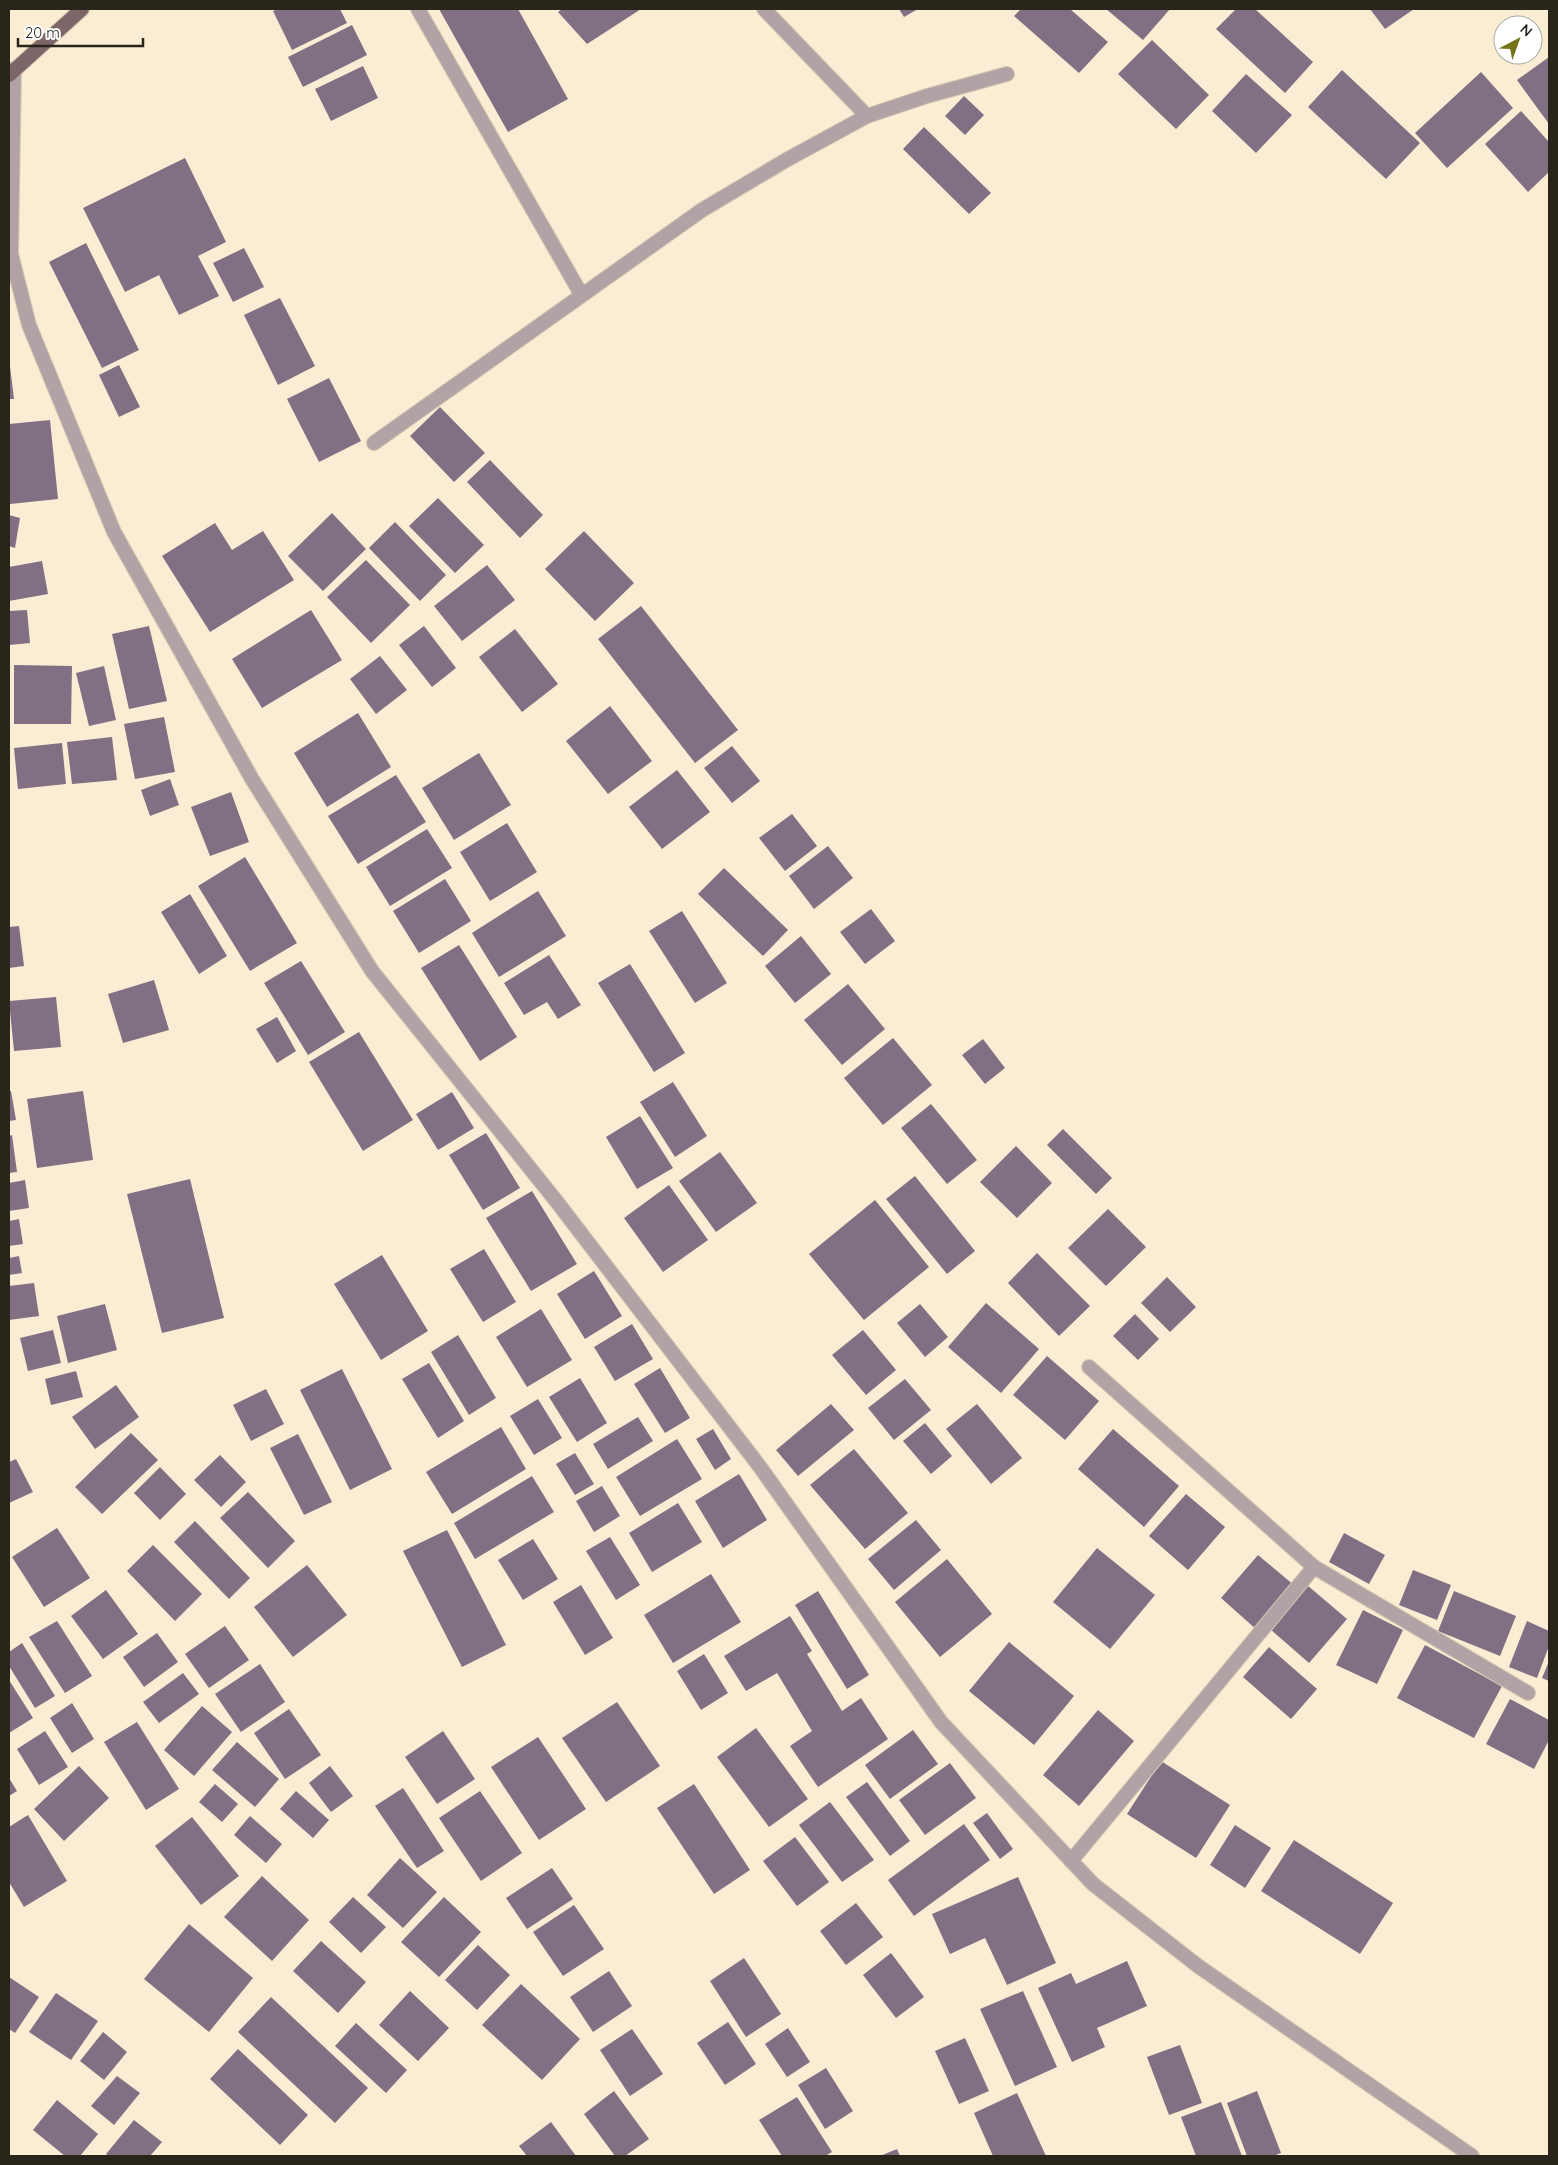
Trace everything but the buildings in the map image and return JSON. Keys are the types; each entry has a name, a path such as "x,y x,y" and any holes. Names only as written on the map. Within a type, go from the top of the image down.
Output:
{"main road":[{"path":"12,72 82,9"}],"street":[{"path":"418,9 581,294"},
{"path":"764,9 867,116"},
{"path":"12,72 11,254 29,325 114,532 252,779 372,972 557,1202 754,1460 940,1722 1093,1884 1198,1966 1472,2156"},
{"path":"374,443 581,294 702,210 788,159 867,116 927,96 1007,74"},
{"path":"1089,1367 1314,1567 1528,1693"},
{"path":"1071,1861 1314,1567"}]}
